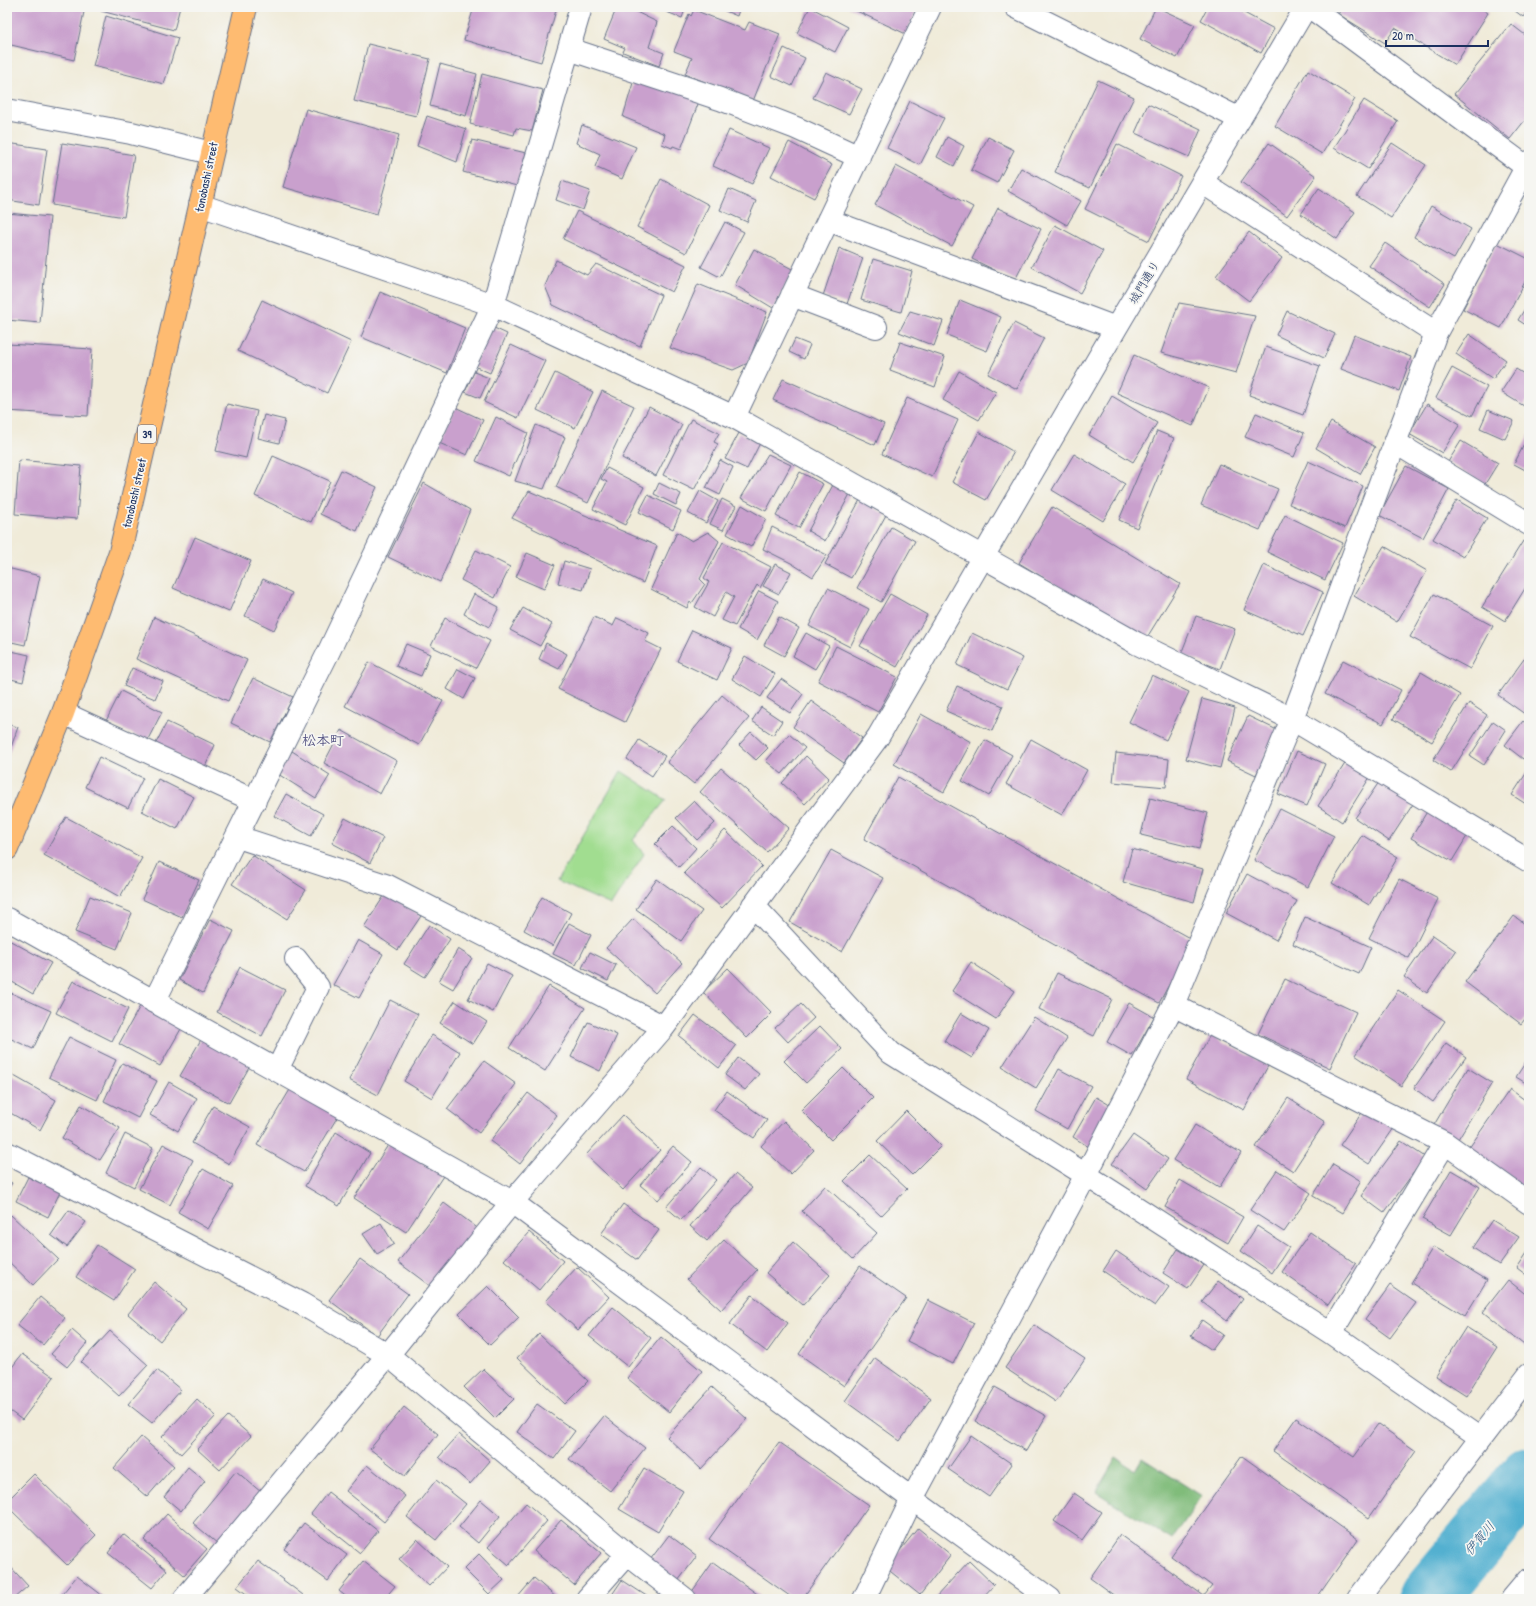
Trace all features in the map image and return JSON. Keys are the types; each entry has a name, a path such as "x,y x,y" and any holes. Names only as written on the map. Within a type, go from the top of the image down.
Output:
{"main road":[{"name":"tonobashi street","path":"7,849 64,713 120,552 211,153 246,7"}],"street":[{"path":"154,1002 238,837 378,548 493,305 582,7"},
{"path":"734,417 930,7"},
{"path":"1016,7 1240,119"},
{"name":"城門通り","path":"184,1599 388,1356 512,1202 664,1027 878,737 1116,328 1306,7"},
{"path":"864,1599 912,1499 1086,1175 1173,1005 1292,719 1436,333 1528,166 1310,7"},
{"path":"569,49 720,99 796,128 859,157"},
{"path":"7,110 131,133 211,153"},
{"path":"1203,183 1436,333"},
{"path":"200,205 493,305 734,417 1136,643 1292,719 1529,861"},
{"path":"828,220 1116,328"},
{"path":"792,295 876,327"},
{"path":"1396,442 1529,524"},
{"path":"64,713 255,801"},
{"path":"238,837 388,886 664,1027"},
{"path":"753,905 891,1053 1086,1175 1332,1333 1480,1437"},
{"path":"7,919 512,1202 912,1499 1050,1599"},
{"path":"277,1070 318,987 296,959"},
{"path":"1173,1005 1445,1143 1529,1203"},
{"path":"1332,1333 1445,1143"},
{"path":"7,1153 302,1304 388,1356 627,1554 685,1599"},
{"path":"1358,1599 1480,1437 1529,1375"},
{"path":"587,1599 627,1554"},
{"path":"1513,1599 1529,1580"}],"green space":[{"path":"621,771 666,800 633,840 644,854 611,905 557,881"},
{"path":"1116,1458 1135,1470 1142,1458 1202,1496 1172,1540 1096,1492"}],"building":[{"path":"7,7 85,7 74,60 7,44"},
{"path":"102,7 180,7 174,30 101,11"},
{"path":"474,7 557,7 541,62 464,40"},
{"path":"617,7 626,7 657,22 649,47 664,53 659,66 623,52 625,48 604,39"},
{"path":"654,7 686,7 682,18"},
{"path":"716,7 740,7 737,16"},
{"path":"810,7 848,27 835,52 797,33"},
{"path":"848,7 918,7 906,34"},
{"path":"1156,7 1195,25 1177,58 1140,39"},
{"path":"1208,7 1233,7 1274,29 1261,53 1201,20"},
{"path":"1343,7 1479,7 1488,13 1455,65 1395,28 1385,43 1338,14"},
{"path":"1510,7 1529,7 1529,9 1523,17"},
{"path":"694,10 745,30 749,22 780,34 753,101 685,74 692,58 674,51 689,14 691,16"},
{"path":"106,16 178,38 164,84 93,66"},
{"path":"1511,24 1529,38 1529,115 1510,139 1454,94"},
{"path":"368,44 430,59 416,116 354,101"},
{"path":"784,48 805,58 792,86 771,76"},
{"path":"440,64 477,74 466,116 430,106"},
{"path":"1308,70 1355,99 1322,154 1275,126"},
{"path":"826,72 862,89 849,114 813,98"},
{"path":"482,74 543,90 532,131 516,128 514,135 470,124"},
{"path":"635,76 701,96 681,149 673,146 672,148 662,144 665,134 623,117"},
{"path":"1098,80 1134,97 1090,188 1055,172"},
{"path":"1364,100 1398,121 1368,169 1334,148"},
{"path":"910,101 944,118 920,165 887,148"},
{"path":"1148,104 1201,129 1189,157 1135,133"},
{"path":"306,109 399,135 377,214 283,187"},
{"path":"427,116 466,129 457,162 417,146"},
{"path":"582,125 636,147 622,179 595,167 600,154 576,143"},
{"path":"729,130 769,148 752,184 713,166"},
{"path":"947,137 964,146 954,166 937,157"},
{"path":"988,137 1014,150 997,183 971,170"},
{"path":"472,140 526,153 517,186 463,172"},
{"path":"789,142 832,165 814,198 771,176"},
{"path":"7,143 47,149 39,205 7,200"},
{"path":"62,143 134,155 124,217 52,205"},
{"path":"1269,143 1316,176 1287,216 1241,182"},
{"path":"1392,143 1426,165 1391,218 1357,196"},
{"path":"1117,144 1181,176 1149,241 1085,209"},
{"path":"896,166 973,207 952,246 875,205"},
{"path":"1021,168 1081,201 1067,225 1008,191"},
{"path":"661,179 709,205 686,253 637,227"},
{"path":"562,181 590,191 583,210 556,200"},
{"path":"1319,188 1355,212 1337,239 1301,214"},
{"path":"729,189 756,201 747,222 720,210"},
{"path":"1431,206 1471,229 1454,259 1414,237"},
{"path":"998,208 1041,229 1015,280 972,259"},
{"path":"577,211 686,265 672,292 563,239"},
{"path":"7,213 50,217 40,323 7,320"},
{"path":"725,222 744,232 720,277 701,267"},
{"path":"1055,225 1103,251 1080,293 1032,267"},
{"path":"1249,232 1282,258 1249,301 1216,276"},
{"path":"1385,243 1445,284 1430,307 1369,266"},
{"path":"1497,243 1529,259 1529,274 1501,328 1463,309"},
{"path":"839,248 863,258 847,304 823,296"},
{"path":"754,249 794,270 773,308 735,285"},
{"path":"873,259 912,271 901,312 861,300"},
{"path":"556,260 587,275 596,264 661,295 640,346 553,305 545,286"},
{"path":"698,284 767,312 748,363 733,370 670,348"},
{"path":"380,292 465,328 447,373 361,337"},
{"path":"262,300 351,342 327,393 238,351"},
{"path":"960,300 1001,317 987,351 947,335"},
{"path":"1529,302 1529,327 1518,320"},
{"path":"1179,303 1255,316 1236,373 1161,353"},
{"path":"910,311 943,321 934,346 899,332"},
{"path":"1287,311 1335,334 1324,358 1276,335"},
{"path":"1014,323 1044,338 1017,389 988,374"},
{"path":"492,327 507,334 490,373 474,366"},
{"path":"1469,334 1506,360 1493,379 1456,354"},
{"path":"1354,335 1411,357 1399,391 1341,369"},
{"path":"795,339 810,345 804,359 789,352"},
{"path":"900,342 945,357 935,387 890,370"},
{"path":"7,344 92,349 88,416 7,411"},
{"path":"511,345 545,361 518,418 484,402"},
{"path":"1266,347 1320,366 1303,415 1249,395"},
{"path":"1134,355 1209,388 1193,426 1117,393"},
{"path":"1452,368 1487,387 1472,416 1436,398"},
{"path":"1516,369 1529,377 1529,397 1524,406 1501,392"},
{"path":"959,371 996,392 979,420 943,400"},
{"path":"474,372 489,378 480,398 465,392"},
{"path":"555,373 593,392 575,428 537,410"},
{"path":"783,379 884,424 875,445 773,400"},
{"path":"602,391 634,406 588,503 556,487"},
{"path":"1112,396 1157,423 1133,462 1089,435"},
{"path":"907,398 958,420 932,477 882,454"},
{"path":"227,404 257,411 246,458 216,451"},
{"path":"1427,404 1460,424 1442,453 1409,434"},
{"path":"455,407 483,420 467,455 439,443"},
{"path":"649,407 682,425 656,476 622,458"},
{"path":"1488,410 1514,421 1505,439 1480,428"},
{"path":"1256,413 1304,433 1294,457 1245,437"},
{"path":"264,415 285,420 279,443 258,438"},
{"path":"496,417 528,433 509,476 476,461"},
{"path":"691,419 719,433 714,442 718,444 694,490 663,475"},
{"path":"1331,422 1375,447 1360,474 1316,448"},
{"path":"536,425 565,437 544,489 515,481"},
{"path":"1157,431 1174,438 1137,528 1119,520"},
{"path":"979,432 1014,452 986,500 952,482"},
{"path":"739,433 760,443 747,469 725,459"},
{"path":"1529,435 1529,472 1514,464"},
{"path":"1461,441 1498,463 1485,484 1448,462"},
{"path":"768,454 791,465 766,511 741,498"},
{"path":"1074,454 1125,484 1103,521 1052,490"},
{"path":"273,456 330,481 311,522 255,496"},
{"path":"19,460 81,466 77,519 15,514"},
{"path":"720,460 733,467 720,495 706,488"},
{"path":"1308,461 1363,486 1345,528 1289,504"},
{"path":"1219,464 1278,489 1260,530 1201,505"},
{"path":"1406,466 1449,489 1423,538 1379,515"},
{"path":"607,468 644,487 625,525 593,509 607,482 601,479"},
{"path":"341,470 377,487 357,531 320,514"},
{"path":"800,472 823,484 799,528 776,516"},
{"path":"424,483 470,510 440,582 388,557"},
{"path":"659,483 681,494 676,505 654,494"},
{"path":"833,485 850,494 825,541 808,531"},
{"path":"529,491 657,546 643,583 512,518"},
{"path":"700,491 718,501 706,523 688,513"},
{"path":"648,495 681,511 673,529 639,512"},
{"path":"722,499 736,506 723,530 710,524"},
{"path":"860,500 886,515 851,578 825,564"},
{"path":"1457,500 1487,518 1463,557 1433,539"},
{"path":"742,505 766,519 751,547 727,534"},
{"path":"1052,507 1180,584 1146,639 1019,563"},
{"path":"1285,515 1343,543 1325,580 1267,552"},
{"path":"772,527 827,555 813,577 791,563 763,549"},
{"path":"891,527 915,541 881,602 857,588"},
{"path":"677,532 692,541 708,532 719,541 700,579 705,584 687,608 651,589"},
{"path":"195,537 251,561 229,612 173,588"},
{"path":"1523,541 1529,545 1529,582 1505,621 1482,607"},
{"path":"723,542 771,567 760,588 757,585 735,626 722,620 734,597 726,592 713,617 695,607 709,582 704,578"},
{"path":"1384,546 1427,571 1397,622 1354,596"},
{"path":"476,550 510,567 495,598 461,580"},
{"path":"527,553 555,565 544,589 516,577"},
{"path":"564,561 590,569 583,590 558,583"},
{"path":"775,564 791,572 779,594 763,586"},
{"path":"1264,565 1323,592 1303,636 1244,610"},
{"path":"7,568 40,576 25,645 7,641"},
{"path":"263,579 292,593 274,630 245,616"},
{"path":"828,588 869,609 850,647 809,626"},
{"path":"759,591 778,601 757,640 738,629"},
{"path":"474,594 499,607 489,627 464,614"},
{"path":"890,594 927,615 897,667 860,646"},
{"path":"1434,594 1493,626 1470,669 1410,637"},
{"path":"523,608 552,624 540,646 510,630"},
{"path":"1196,616 1235,629 1220,669 1181,654"},
{"path":"154,617 247,660 228,701 136,659"},
{"path":"594,617 613,626 617,618 649,633 645,641 661,649 625,722 558,689"},
{"path":"779,617 799,628 784,656 764,645"},
{"path":"445,618 490,641 476,668 431,646"},
{"path":"692,630 732,648 717,680 677,661"},
{"path":"806,633 829,646 815,669 793,656"},
{"path":"972,633 1023,658 1007,689 957,665"},
{"path":"546,643 567,654 559,669 539,659"},
{"path":"406,644 430,654 421,676 396,666"},
{"path":"836,646 897,677 878,712 818,681"},
{"path":"7,650 29,655 23,682 7,678"},
{"path":"745,656 775,674 761,697 732,679"},
{"path":"1524,659 1529,662 1529,717 1498,695"},
{"path":"1343,660 1401,690 1383,724 1325,694"},
{"path":"369,662 443,701 419,745 345,706"},
{"path":"132,668 163,681 155,699 124,686"},
{"path":"458,669 475,678 464,699 447,689"},
{"path":"1421,672 1460,695 1432,742 1393,719"},
{"path":"1152,675 1189,692 1166,740 1129,722"},
{"path":"253,678 293,697 270,742 231,723"},
{"path":"781,679 803,694 790,713 767,698"},
{"path":"957,686 1003,706 992,731 946,711"},
{"path":"121,691 162,712 147,741 106,721"},
{"path":"722,695 749,718 694,784 667,762"},
{"path":"1202,699 1235,708 1220,768 1186,759"},
{"path":"811,701 862,738 844,763 793,727"},
{"path":"1469,703 1487,715 1451,772 1433,760"},
{"path":"761,707 782,721 773,735 752,721"},
{"path":"921,714 971,742 944,792 894,764"},
{"path":"1248,716 1277,730 1256,775 1227,761"},
{"path":"1493,721 1506,730 1484,765 1470,756"},
{"path":"1523,721 1529,726 1529,751 1523,759 1505,745"},
{"path":"167,722 215,745 204,769 155,745"},
{"path":"7,724 18,727 7,759"},
{"path":"341,730 397,761 380,794 324,763"},
{"path":"751,732 768,748 756,760 739,745"},
{"path":"789,734 805,748 782,774 766,761"},
{"path":"1031,739 1087,770 1062,815 1006,784"},
{"path":"639,740 665,756 652,776 627,759"},
{"path":"985,740 1012,755 989,796 962,781"},
{"path":"292,751 330,775 316,798 278,774"},
{"path":"1297,751 1325,764 1307,806 1278,794"},
{"path":"1116,753 1169,759 1166,787 1113,782"},
{"path":"806,756 829,778 805,804 782,783"},
{"path":"99,757 143,778 128,808 85,787"},
{"path":"1346,762 1370,777 1342,822 1318,806"},
{"path":"721,768 789,828 767,852 700,792"},
{"path":"1529,769 1529,806 1512,795"},
{"path":"898,777 1193,940 1159,1003 864,839"},
{"path":"158,779 194,797 177,829 142,811"},
{"path":"1381,779 1415,801 1389,841 1355,818"},
{"path":"286,794 323,814 311,836 274,816"},
{"path":"1150,798 1208,813 1199,849 1141,835"},
{"path":"694,801 715,823 697,840 676,818"},
{"path":"1431,805 1472,828 1452,861 1411,838"},
{"path":"1280,809 1334,836 1308,887 1254,860"},
{"path":"66,817 142,858 120,897 44,855"},
{"path":"345,818 383,838 370,863 332,843"},
{"path":"673,826 696,848 679,867 655,844"},
{"path":"725,830 762,866 722,908 684,873"},
{"path":"1362,835 1398,857 1369,905 1332,883"},
{"path":"1132,849 1203,869 1194,902 1123,882"},
{"path":"831,850 883,878 842,952 790,922"},
{"path":"252,855 306,890 287,919 232,884"},
{"path":"159,862 199,880 182,917 142,899"},
{"path":"1247,874 1297,901 1276,940 1226,913"},
{"path":"657,879 702,911 681,941 636,909"},
{"path":"1399,879 1438,899 1409,958 1369,938"},
{"path":"386,893 421,916 398,950 364,927"},
{"path":"90,896 132,913 117,949 75,932"},
{"path":"542,897 571,913 553,946 524,930"},
{"path":"1514,916 1529,927 1529,1014 1521,1024 1465,982"},
{"path":"1305,917 1371,947 1359,974 1293,944"},
{"path":"210,919 234,931 203,993 179,980"},
{"path":"633,919 682,963 655,993 606,948"},
{"path":"569,923 591,935 576,965 553,954"},
{"path":"429,925 450,939 425,977 404,964"},
{"path":"1433,935 1456,951 1427,993 1404,977"},
{"path":"7,939 51,963 33,994 7,979"},
{"path":"358,940 383,954 359,998 333,985"},
{"path":"458,949 472,958 453,989 439,981"},
{"path":"590,952 616,965 608,981 582,968"},
{"path":"971,962 1015,991 996,1019 952,991"},
{"path":"487,963 512,976 493,1012 468,999"},
{"path":"240,967 285,990 262,1036 217,1012"},
{"path":"728,968 772,1013 747,1038 703,992"},
{"path":"1057,973 1112,999 1094,1036 1039,1009"},
{"path":"1285,979 1356,1012 1330,1068 1258,1034"},
{"path":"73,981 128,1009 112,1041 56,1013"},
{"path":"549,986 585,1008 545,1071 509,1048"},
{"path":"1398,990 1445,1021 1401,1086 1355,1055"},
{"path":"7,991 51,1011 33,1049 7,1037"},
{"path":"145,997 186,1020 160,1066 119,1044"},
{"path":"390,1000 418,1014 378,1095 349,1080"},
{"path":"455,1001 487,1022 473,1044 440,1023"},
{"path":"1129,1003 1154,1017 1132,1056 1107,1042"},
{"path":"801,1004 814,1018 788,1042 775,1028"},
{"path":"961,1013 989,1030 972,1058 944,1041"},
{"path":"695,1015 736,1046 719,1068 679,1036"},
{"path":"1034,1017 1067,1038 1036,1088 1002,1067"},
{"path":"588,1022 617,1035 600,1071 571,1057"},
{"path":"820,1026 842,1049 806,1083 784,1061"},
{"path":"432,1035 460,1052 432,1098 404,1081"},
{"path":"1210,1035 1268,1066 1244,1110 1186,1079"},
{"path":"203,1036 251,1064 229,1103 180,1076"},
{"path":"69,1037 116,1060 97,1100 49,1077"},
{"path":"1446,1043 1466,1057 1433,1102 1414,1088"},
{"path":"1529,1057 1529,1085 1516,1077"},
{"path":"738,1058 759,1074 745,1090 725,1075"},
{"path":"484,1061 516,1084 479,1133 447,1109"},
{"path":"122,1063 157,1081 138,1118 104,1101"},
{"path":"843,1068 873,1098 831,1140 801,1110"},
{"path":"1468,1068 1492,1083 1458,1139 1434,1125"},
{"path":"1059,1069 1091,1086 1067,1129 1036,1111"},
{"path":"7,1072 56,1100 40,1130 7,1111"},
{"path":"169,1082 197,1098 178,1131 150,1115"},
{"path":"291,1088 338,1116 304,1172 257,1145"},
{"path":"1510,1089 1529,1103 1529,1190 1469,1148"},
{"path":"727,1091 767,1120 754,1138 714,1110"},
{"path":"528,1093 557,1115 520,1164 490,1141"},
{"path":"1096,1097 1115,1108 1092,1149 1073,1137"},
{"path":"1288,1098 1325,1122 1293,1171 1256,1147"},
{"path":"81,1105 120,1128 100,1160 62,1138"},
{"path":"213,1106 250,1127 229,1164 192,1143"},
{"path":"1365,1108 1394,1128 1369,1164 1340,1145"},
{"path":"906,1111 941,1146 912,1175 877,1141"},
{"path":"623,1115 660,1150 623,1190 586,1155"},
{"path":"784,1121 814,1150 791,1174 761,1146"},
{"path":"1195,1125 1241,1153 1219,1188 1173,1160"},
{"path":"336,1132 370,1153 339,1206 305,1186"},
{"path":"125,1134 153,1148 134,1187 106,1173"},
{"path":"1133,1135 1168,1159 1147,1189 1112,1164"},
{"path":"1401,1141 1425,1157 1384,1213 1361,1196"},
{"path":"390,1142 443,1176 406,1232 354,1198"},
{"path":"163,1144 193,1160 170,1205 139,1189"},
{"path":"673,1146 692,1162 658,1200 640,1185"},
{"path":"870,1155 907,1189 881,1216 844,1181"},
{"path":"1333,1164 1361,1181 1342,1213 1313,1196"},
{"path":"701,1167 716,1180 681,1220 666,1207"},
{"path":"203,1169 233,1186 208,1229 178,1212"},
{"path":"1277,1170 1311,1193 1284,1232 1250,1210"},
{"path":"1451,1170 1480,1187 1451,1235 1422,1219"},
{"path":"735,1174 752,1188 707,1241 690,1226"},
{"path":"28,1177 60,1192 48,1217 16,1201"},
{"path":"7,1180 12,1183 7,1191"},
{"path":"1180,1180 1243,1217 1228,1243 1165,1207"},
{"path":"825,1186 877,1233 853,1259 802,1211"},
{"path":"444,1203 480,1230 434,1289 398,1262"},
{"path":"623,1204 659,1230 637,1260 601,1234"},
{"path":"69,1210 86,1222 67,1247 51,1235"},
{"path":"11,1215 58,1259 33,1285 7,1260 7,1219"},
{"path":"1492,1220 1519,1237 1499,1265 1473,1248"},
{"path":"381,1223 394,1244 377,1254 363,1234"},
{"path":"1257,1226 1289,1247 1272,1273 1241,1251"},
{"path":"529,1232 563,1261 539,1290 504,1260"},
{"path":"1310,1232 1356,1264 1328,1305 1282,1272"},
{"path":"724,1240 757,1270 721,1310 687,1279"},
{"path":"793,1242 830,1275 803,1305 766,1273"},
{"path":"97,1245 135,1269 114,1301 76,1277"},
{"path":"1433,1247 1487,1280 1465,1316 1411,1283"},
{"path":"1178,1249 1204,1265 1188,1289 1163,1273"},
{"path":"1529,1250 1529,1277 1517,1268"},
{"path":"1116,1251 1169,1287 1155,1306 1103,1271"},
{"path":"360,1259 408,1294 377,1336 329,1300"},
{"path":"860,1266 906,1298 844,1386 799,1354"},
{"path":"577,1267 609,1297 578,1330 546,1301"},
{"path":"1508,1280 1529,1297 1529,1349 1483,1312"},
{"path":"1218,1281 1243,1299 1227,1321 1202,1302"},
{"path":"154,1282 186,1309 160,1341 128,1314"},
{"path":"1390,1285 1416,1303 1390,1338 1365,1320"},
{"path":"488,1286 519,1317 490,1345 459,1314"},
{"path":"752,1295 788,1323 767,1352 730,1324"},
{"path":"40,1297 65,1318 43,1345 17,1325"},
{"path":"928,1300 974,1323 953,1364 907,1341"},
{"path":"613,1307 651,1338 628,1367 589,1336"},
{"path":"1202,1320 1223,1335 1212,1350 1191,1336"},
{"path":"1034,1325 1085,1359 1056,1402 1005,1368"},
{"path":"1466,1327 1497,1347 1466,1396 1435,1376"},
{"path":"72,1330 87,1343 67,1367 51,1354"},
{"path":"110,1331 148,1365 119,1396 81,1362"},
{"path":"539,1334 588,1381 565,1404 517,1358"},
{"path":"661,1337 702,1371 669,1412 627,1378"},
{"path":"22,1354 54,1377 22,1420 7,1409 7,1374"},
{"path":"875,1358 931,1398 900,1441 845,1401"},
{"path":"483,1369 514,1399 495,1418 464,1387"},
{"path":"157,1370 181,1390 152,1423 128,1404"},
{"path":"712,1387 747,1419 701,1469 667,1437"},
{"path":"995,1387 1046,1416 1026,1451 975,1421"},
{"path":"197,1399 216,1416 181,1454 162,1437"},
{"path":"537,1404 575,1431 554,1459 517,1432"},
{"path":"404,1407 438,1434 405,1476 370,1449"},
{"path":"228,1416 251,1436 220,1470 197,1449"},
{"path":"604,1416 645,1448 610,1491 569,1459"},
{"path":"1296,1418 1354,1457 1378,1424 1416,1451 1369,1518 1273,1451"},
{"path":"459,1434 490,1461 470,1484 439,1457"},
{"path":"971,1436 1012,1464 989,1497 948,1469"},
{"path":"141,1437 174,1466 147,1497 114,1468"},
{"path":"779,1442 869,1505 802,1599 794,1599 709,1539"},
{"path":"1242,1456 1358,1539 1316,1599 1119,1599 1090,1578 1120,1535 1204,1596 1212,1586 1171,1556"},
{"path":"367,1465 405,1496 384,1522 346,1491"},
{"path":"188,1467 205,1481 181,1511 164,1497"},
{"path":"644,1468 683,1491 658,1532 619,1509"},
{"path":"236,1471 261,1492 218,1544 193,1523"},
{"path":"34,1474 96,1535 67,1565 7,1506 7,1501"},
{"path":"436,1480 466,1504 436,1540 407,1517"},
{"path":"328,1492 378,1531 360,1553 311,1514"},
{"path":"1074,1493 1102,1512 1082,1540 1054,1521"},
{"path":"481,1500 500,1516 478,1543 459,1527"},
{"path":"526,1503 547,1521 509,1565 488,1547"},
{"path":"167,1514 207,1549 184,1575 144,1540"},
{"path":"561,1520 601,1553 574,1585 534,1551"},
{"path":"304,1523 347,1555 328,1581 284,1549"},
{"path":"918,1528 951,1555 920,1595 886,1568"},
{"path":"123,1534 167,1570 152,1588 108,1553"},
{"path":"669,1535 697,1556 678,1581 650,1560"},
{"path":"417,1539 447,1567 429,1586 399,1559"},
{"path":"479,1554 504,1580 489,1594 464,1569"},
{"path":"258,1561 303,1595 300,1599 253,1599 237,1587"},
{"path":"363,1561 395,1586 384,1599 349,1599 339,1591"},
{"path":"969,1561 994,1585 981,1599 934,1599"},
{"path":"713,1562 760,1596 758,1599 700,1599 691,1593"},
{"path":"7,1563 28,1586 13,1599 7,1599"},
{"path":"77,1576 107,1599 58,1599"},
{"path":"534,1578 558,1599 517,1598"},
{"path":"622,1580 651,1599 609,1599"}],"waterway":[{"name":"伊賀川","path":"1428,1599 1529,1477"}],"district":[{"name":"松本町","path":"323,739"}]}
